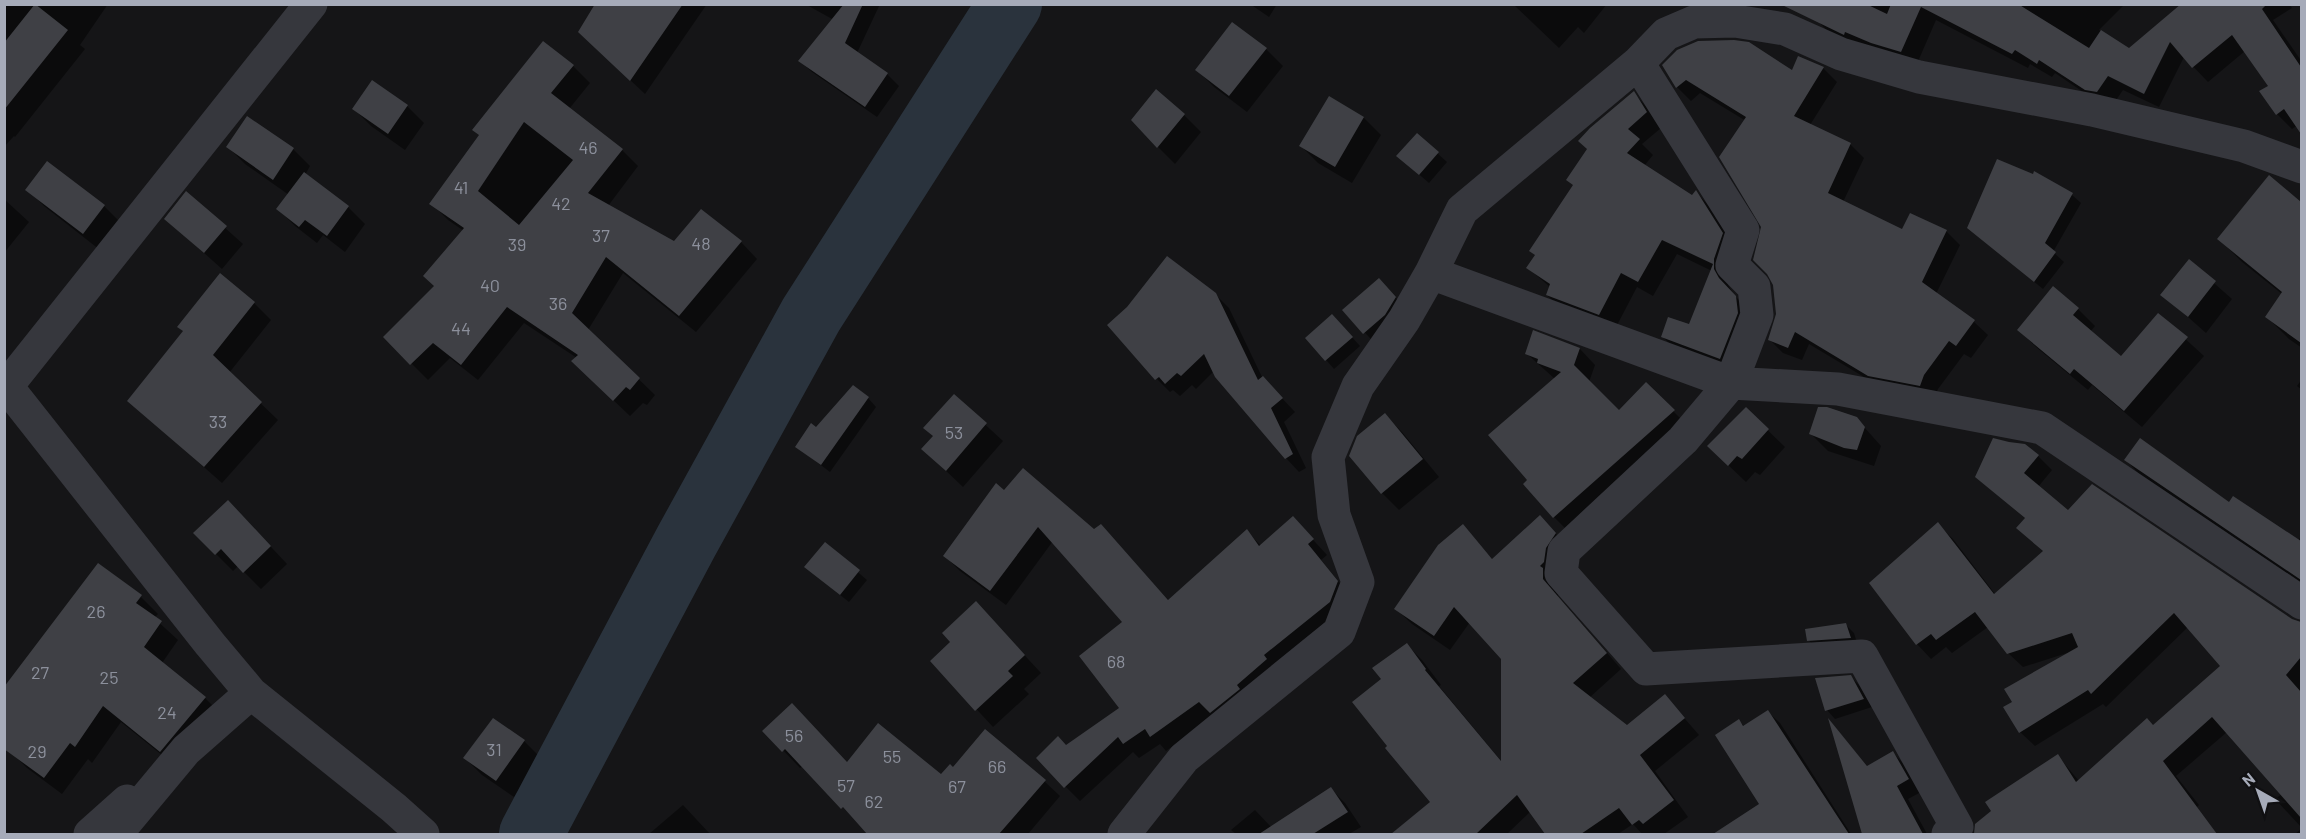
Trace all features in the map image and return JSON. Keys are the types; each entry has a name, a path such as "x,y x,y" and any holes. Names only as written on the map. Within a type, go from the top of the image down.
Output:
{"street":[{"path":"311,4 6,384 251,693 423,834"},
{"path":"1125,834 1184,758 1339,632 1358,582 1334,515 1328,457 1358,386 1404,320 1431,273 1462,210 1638,63 1666,34 1694,21 1793,17 1842,54 1919,77 2092,110 2244,146 2301,167"},
{"path":"1638,63 1743,230 1732,265 1754,287 1757,315 1731,383 1683,440 1564,551 1561,573 1646,669 1862,656 1957,827 1948,834"},
{"path":"1431,273 1731,383 1838,389 2042,428 2301,603"},
{"path":"116,834 186,750 251,693"},
{"path":"90,834 125,801 144,799"}],"building":[{"path":"35,4 68,30 4,110 4,43"},
{"path":"595,4 683,4 630,81 578,32"},
{"path":"844,4 863,4 845,43 888,73 865,107 798,61"},
{"path":"1780,4 1866,4 1887,14 1891,4 2018,4 2089,48 2101,30 2129,48 2181,4 2267,4 2262,9 2301,67 2301,134 2284,109 2276,115 2259,91 2268,86 2232,35 2192,68 2170,42 2144,94 2108,76 2097,92 2085,90 2039,60 2037,64 2015,50 2012,54 1921,7 1901,52 1845,32 1844,35"},
{"path":"1232,22 1267,48 1229,96 1195,70"},
{"path":"543,41 574,65 551,93 623,149 588,193 674,241 701,209 742,241 679,316 606,257 572,313 640,378 630,390 626,387 613,401 571,361 578,355 507,307 461,365 433,343 410,365 383,337 434,286 423,276 464,228 429,204 479,135 472,130","holes":["524,122 573,160 519,225 478,191"]},
{"path":"1698,41 1749,42 1792,70 1798,56 1824,67 1794,116 1851,143 1828,193 1902,229 1910,213 1947,230 1922,282 1975,320 1956,346 1949,341 1924,375 1920,386 1868,376 1795,332 1788,348 1768,340 1776,314 1773,285 1767,274 1753,260 1761,227 1719,157 1746,117 1686,80 1676,88 1662,65 1677,50"},
{"path":"372,80 408,105 388,134 352,109"},
{"path":"1156,89 1185,114 1157,148 1131,120"},
{"path":"1634,91 1647,112 1628,129 1640,139 1627,153 1692,195 1696,190 1723,233 1714,259 1714,269 1719,278 1736,296 1738,313 1720,359 1661,337 1668,317 1689,324 1713,264 1662,240 1638,282 1621,273 1599,315 1546,295 1550,284 1526,268 1535,255 1529,251 1573,185 1566,180 1587,149 1578,141"},
{"path":"1329,96 1364,117 1335,167 1299,146"},
{"path":"247,116 294,148 273,180 226,147"},
{"path":"1417,133 1439,152 1419,175 1396,156"},
{"path":"1997,159 2033,174 2034,171 2073,193 2045,243 2056,252 2034,282 1967,228"},
{"path":"47,161 105,205 83,234 25,190"},
{"path":"304,172 349,206 327,236 305,220 299,227 276,209"},
{"path":"2269,175 2301,202 2301,343 2265,317 2282,292 2217,239"},
{"path":"186,191 227,226 204,253 164,219"},
{"path":"1167,256 1216,293 1258,380 1263,376 1283,398 1271,408 1293,454 1285,459 1215,377 1204,354 1181,376 1177,373 1165,384 1159,377 1155,380 1107,325 1127,307"},
{"path":"2189,259 2216,281 2188,317 2160,295"},
{"path":"220,273 255,302 213,355 262,402 204,467 127,401 183,331 177,327"},
{"path":"1379,278 1396,297 1385,315 1363,334 1342,310"},
{"path":"2053,286 2079,308 2073,315 2121,356 2158,313 2188,337 2124,411 2074,369 2070,374 2017,330"},
{"path":"1332,314 1353,337 1325,361 1305,338"},
{"path":"1533,330 1580,348 1574,365 1619,410 1646,382 1675,410 1553,518 1523,484 1527,480 1488,435 1561,372 1537,363 1538,359 1525,354"},
{"path":"853,385 869,397 821,465 795,447 811,423 816,427"},
{"path":"954,394 987,423 946,471 921,449 933,436 923,428"},
{"path":"1746,407 1769,429 1742,459 1737,456 1728,466 1707,446"},
{"path":"1818,407 1827,407 1857,417 1865,427 1857,450 1844,448 1809,434"},
{"path":"1385,413 1423,459 1381,494 1349,456 1357,436"},
{"path":"1993,438 2025,444 2039,455 2024,473 2068,510 2092,484 2292,619 2301,622 2301,657 2286,675 2301,692 2301,818 2212,717 2163,761 2217,834 1974,834 1975,824 1991,811 1985,802 2058,754 2076,782 2147,718 2153,725 2220,666 2174,613 2091,694 2088,690 2019,733 2003,707 2012,702 2004,689 2078,647 2072,633 2007,654 1975,612 1936,640 1931,634 1916,645 1869,583 1938,522 1994,594 2043,551 2016,528 2025,518 1975,477"},
{"path":"2140,438 2229,502 2233,496 2301,541 2301,580 2124,460"},
{"path":"1023,468 1094,529 1101,524 1168,600 1247,529 1259,546 1293,516 1314,539 1308,544 1338,581 1330,602 1264,655 1267,659 1237,685 1240,689 1210,713 1199,702 1150,737 1145,729 1123,744 1118,737 1064,788 1036,758 1058,736 1066,745 1119,708 1079,656 1122,622 1038,527 990,591 943,556 996,483 1004,490"},
{"path":"228,500 271,546 243,573 221,549 215,555 193,533"},
{"path":"1540,515 1556,533 1546,548 1544,562 1540,566 1543,568 1543,579 1607,653 1573,683 1627,725 1665,694 1685,718 1640,755 1674,800 1643,824 1639,820 1632,825 1619,808 1581,834 1545,834 1517,795 1476,834 1391,834 1430,802 1385,748 1387,746 1352,702 1381,679 1372,668 1407,643 1425,670 1501,761 1501,659 1454,607 1434,636 1394,609 1438,545 1463,524 1492,559"},
{"path":"825,542 860,570 840,595 804,567"},
{"path":"98,563 142,595 136,603 162,621 144,647 206,697 160,752 103,706 75,747 70,743 44,778 4,749 4,687"},
{"path":"976,601 1025,655 1008,671 1013,676 975,711 930,661 950,642 942,633"},
{"path":"1846,623 1851,638 1807,641 1805,629"},
{"path":"1851,675 1864,699 1825,711 1815,678"},
{"path":"792,703 847,762 878,723 941,774 950,764 953,767 985,729 1046,780 999,834 867,834 785,749 782,752 762,731"},
{"path":"1768,710 1849,834 1713,834 1759,804 1715,735 1739,719 1743,726"},
{"path":"493,718 525,740 496,781 463,758"},
{"path":"1828,718 1867,766 1893,751 1909,779 1897,786 1923,834 1862,834"},
{"path":"1331,787 1348,812 1313,834 1259,834"}],"waterway":[{"path":"531,834 686,542 811,315 1010,4"}]}
